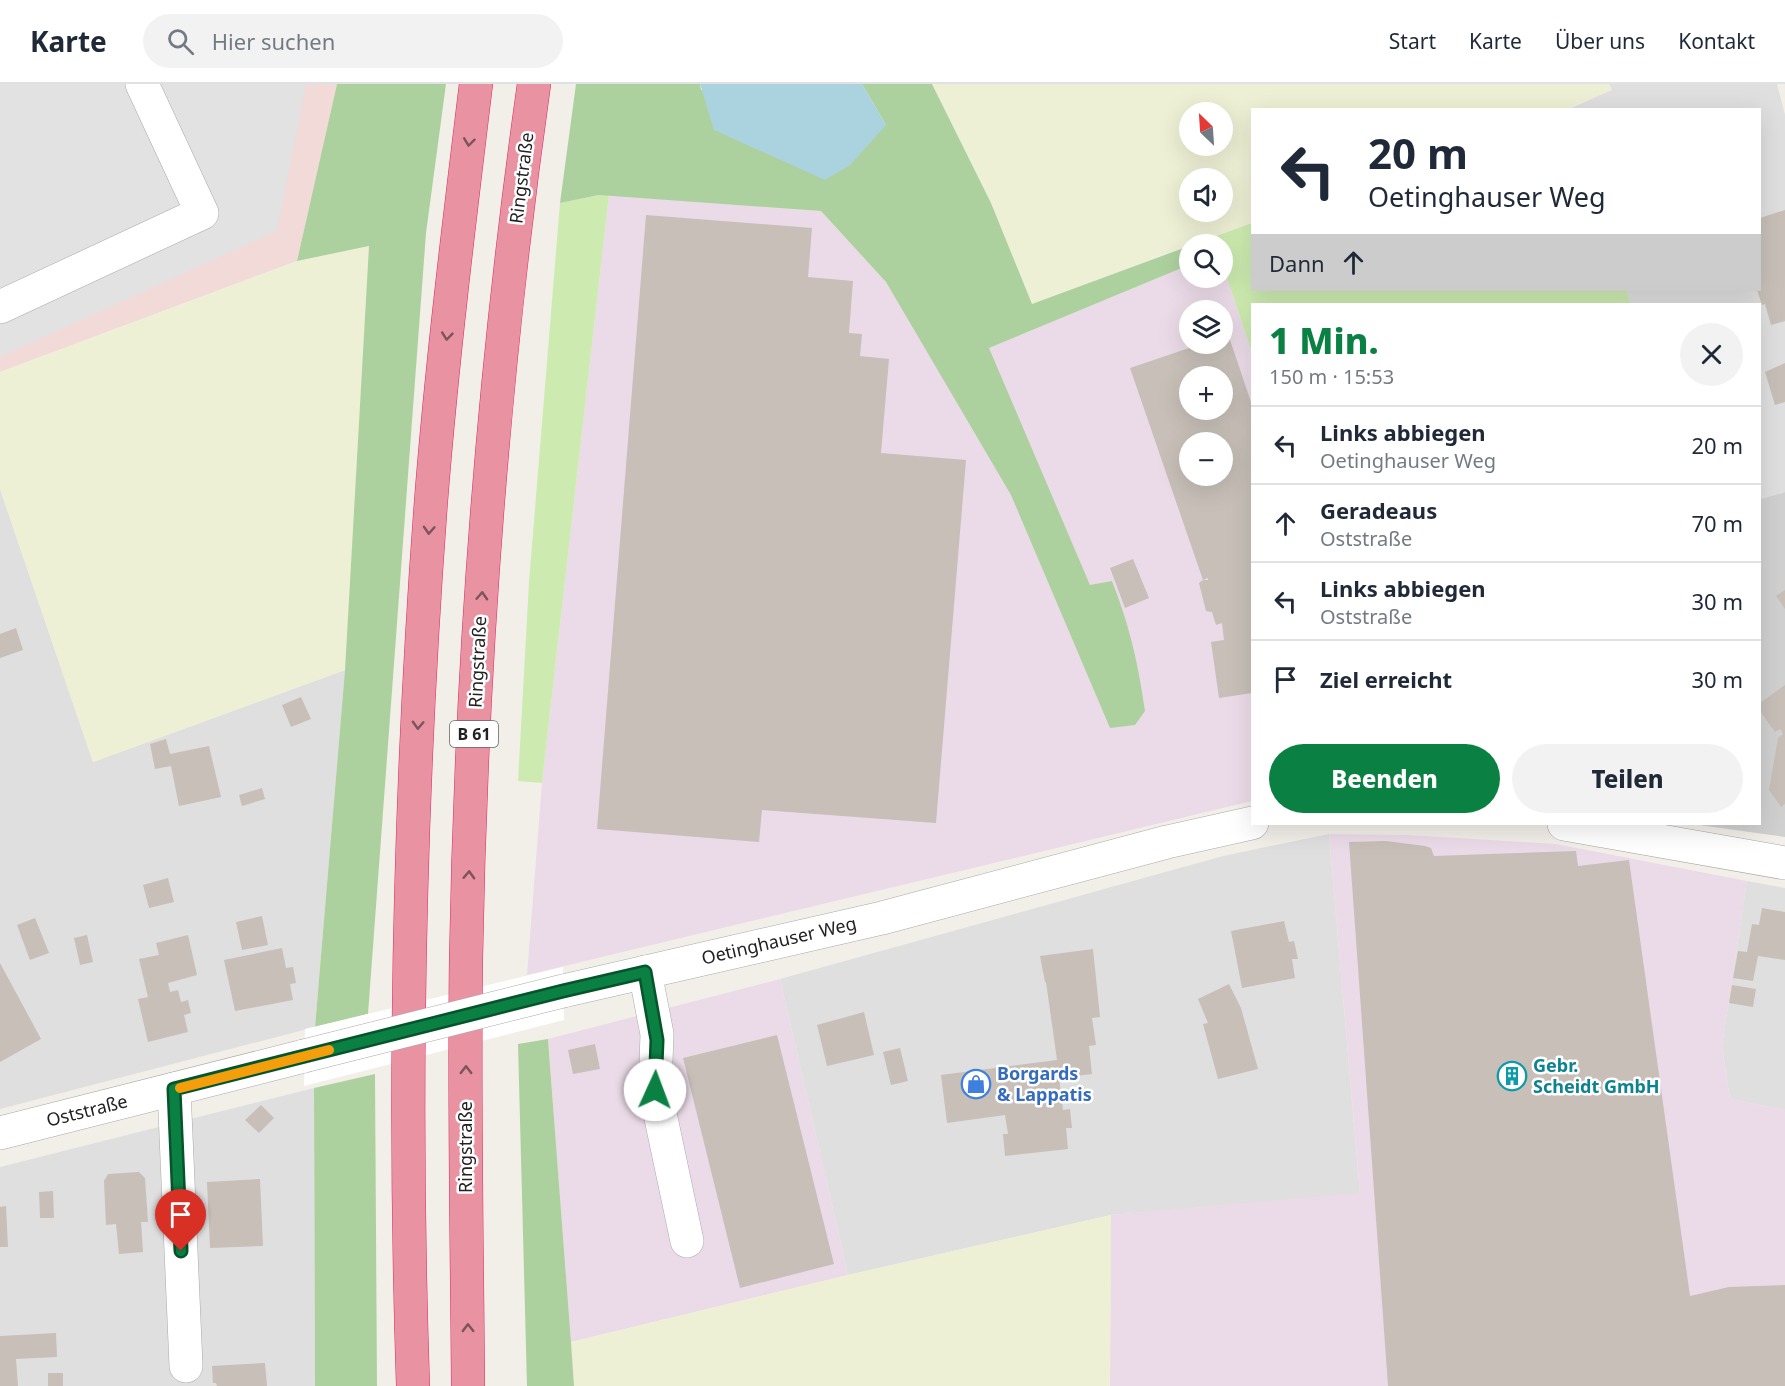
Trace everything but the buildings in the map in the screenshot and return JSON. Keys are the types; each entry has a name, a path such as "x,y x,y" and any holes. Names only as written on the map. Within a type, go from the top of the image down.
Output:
{"highway":[{"path":"413,1386 408,1129 410,957 418,720 431,500 452,282 476,84"},
{"name":"Ringstraße","path":"468,1386 466,959 473,745 486,534 505,326 534,84"}],"street":[{"path":"0,307 202,213 142,84"},
{"name":"Oetinghauser Weg","path":"304,1056 563,991 882,918 1167,842 1251,823"},
{"path":"1570,825 1785,863"},
{"path":"645,972 657,1040 655,1090 687,1241"},
{"name":"Oststraße","path":"0,1133 304,1056"},
{"path":"174,1089 186,1366"}],"shaded area":[{"path":"0,84 337,84 297,261 0,372"},
{"path":"0,84 306,84 277,231 0,357"},
{"path":"1609,84 1777,84 1785,115 1785,492 1761,500 1761,303 1631,303 1626,291 1761,291 1761,108 1571,108 1611,90"},
{"path":"609,195 821,211 886,282 940,368 1179,269 1179,288 1230,288 1251,350 1251,801 527,975 542,783"},
{"path":"0,489 93,762 345,670 315,1027 0,1109"},
{"path":"1785,492 1785,837 1699,825 1761,825 1761,497 1762,499"},
{"path":"1329,834 1360,1194 1111,1215 848,1275 780,979 1223,856"},
{"path":"1329,834 1408,835 1556,844 1747,881 1722,1046 1730,1099 1785,1110 1785,1386 1110,1386 1111,1215 1360,1193"},
{"path":"1747,881 1785,888 1785,1110 1730,1099 1722,1046"},
{"path":"780,979 848,1275 571,1342 548,1039"},
{"path":"314,1088 315,1386 0,1386 0,1167"}],"green space":[{"path":"337,84 446,84 426,233 368,1014 315,1027 345,670 369,246 297,261"},
{"path":"576,84 700,84 701,90 886,125 862,84 932,84 991,203 1032,304 1179,250 1179,269 989,348 1090,585 1112,581 1129,630 1145,711 1135,725 1110,728 1011,495 886,282 821,211 599,195 560,203"},
{"path":"932,84 1609,84 1612,90 1567,108 1251,108 1251,223 1220,234 1179,234 1179,248 1032,305 991,203"},
{"path":"609,195 542,783 518,781 529,582 560,203"},
{"path":"1251,223 1251,291 1626,291 1631,303 1251,303 1251,350 1230,288 1233,288 1233,234 1222,234"},
{"path":"369,246 345,670 93,762 0,489 0,372 297,261"},
{"path":"548,1039 574,1386 527,1386 518,1044"},
{"path":"375,1074 377,1386 315,1386 314,1088"},
{"path":"1111,1215 1110,1386 574,1386 571,1342 848,1275"}],"water":[{"path":"700,84 862,84 886,125 850,165 825,180 714,130"}],"pier":[{"path":"563,967 564,1020 304,1086 305,1029"}],"slow traffic":[{"path":"180,1088 329,1050"}],"place":[{"name":"Gebr. Scheidt GmbH","path":"1512,1076"},
{"name":"Borgards & Lappatis","path":"976,1084"}],"route":[{"path":"181,1251 174,1089 645,972 657,1034 655,1090"}]}
